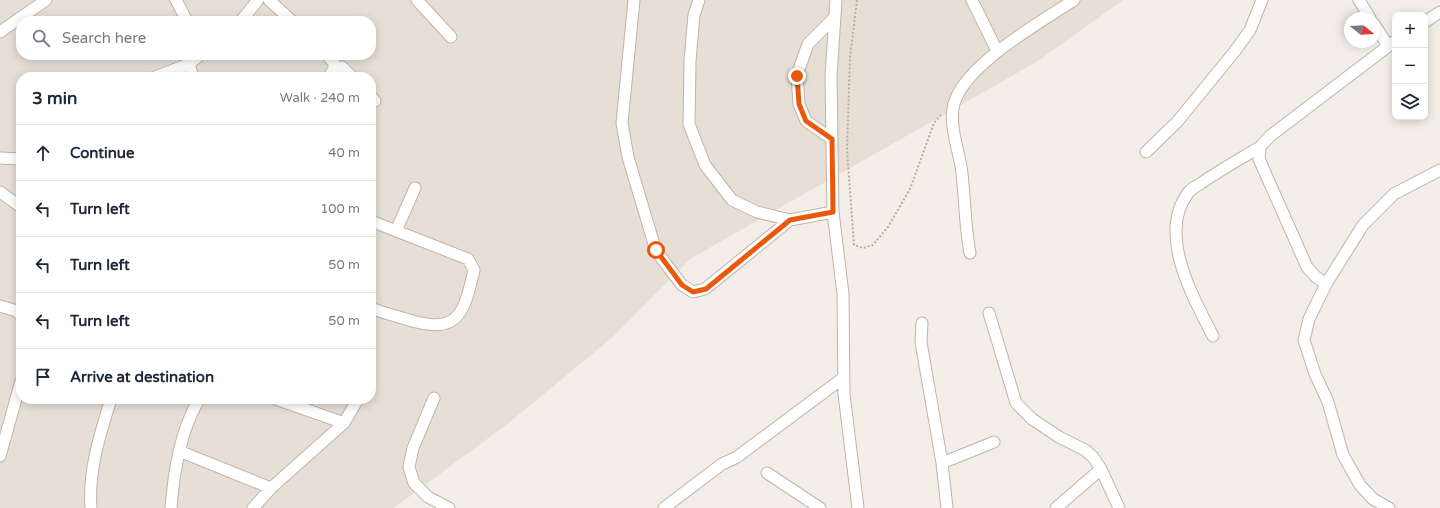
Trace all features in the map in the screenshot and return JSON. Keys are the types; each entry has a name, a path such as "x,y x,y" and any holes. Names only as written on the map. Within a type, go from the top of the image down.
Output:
{"street":[{"path":"23,16 46,0"},
{"path":"176,0 184,16"},
{"path":"245,16 258,0"},
{"path":"269,0 287,16"},
{"path":"417,0 451,37"},
{"path":"634,0 622,123 628,157 656,250 682,285 693,292 706,289 790,220"},
{"path":"699,0 694,15 690,61 689,124 705,165 732,200 757,212 790,220 833,212"},
{"path":"836,0 831,77 833,212 843,294 844,394 858,508"},
{"path":"972,0 997,51"},
{"path":"970,253 959,155 952,132 954,101 966,82 997,51 1074,0"},
{"path":"1146,152 1177,122 1235,51 1250,30 1262,0"},
{"path":"1359,0 1366,12"},
{"path":"1428,20 1440,12"},
{"path":"832,139 806,121 799,104 797,76 808,44 834,18"},
{"path":"0,32 16,21"},
{"path":"1213,336 1189,289 1176,244 1178,212 1189,192 1217,171 1260,147 1270,136 1392,44 1380,31"},
{"path":"168,72 189,64 194,60"},
{"path":"332,60 334,62 332,72"},
{"path":"189,64 191,72"},
{"path":"332,72 342,67 347,72"},
{"path":"1260,147 1259,159 1306,267 1326,284"},
{"path":"0,158 16,159"},
{"path":"1389,508 1373,499 1360,485 1343,455 1328,402 1315,374 1304,340 1309,319 1326,284 1363,225 1394,194 1440,170"},
{"path":"396,231 415,188"},
{"path":"0,192 16,203"},
{"path":"376,223 468,259 474,270 467,299 456,318 444,325 427,325 376,312"},
{"path":"0,306 16,312"},
{"path":"989,313 1016,403 1032,419 1059,437 1085,450 1093,457 1101,469 1119,508"},
{"path":"922,323 921,342 942,463 947,508"},
{"path":"664,508 722,464 743,453 844,378"},
{"path":"434,398 412,448 409,468 414,483 428,498 449,508"},
{"path":"0,456 16,399"},
{"path":"90,508 98,440 109,404"},
{"path":"171,508 174,471 179,451 197,404"},
{"path":"290,404 344,423"},
{"path":"253,508 271,488 344,423 355,404"},
{"path":"942,463 994,442"},
{"path":"179,451 271,488"},
{"path":"1056,508 1101,469"},
{"path":"767,474 820,508"}],"path":[{"path":"857,0 850,57 848,150 854,245 863,248 873,245 888,227 910,188 934,123 954,101"}],"shaded area":[{"path":"0,0 1123,0 1038,61 690,259 614,336 510,422 394,508 0,508"}],"route":[{"path":"656,250 682,285 693,292 706,289 790,220 833,212 832,139 806,121 799,104 797,76"}]}
